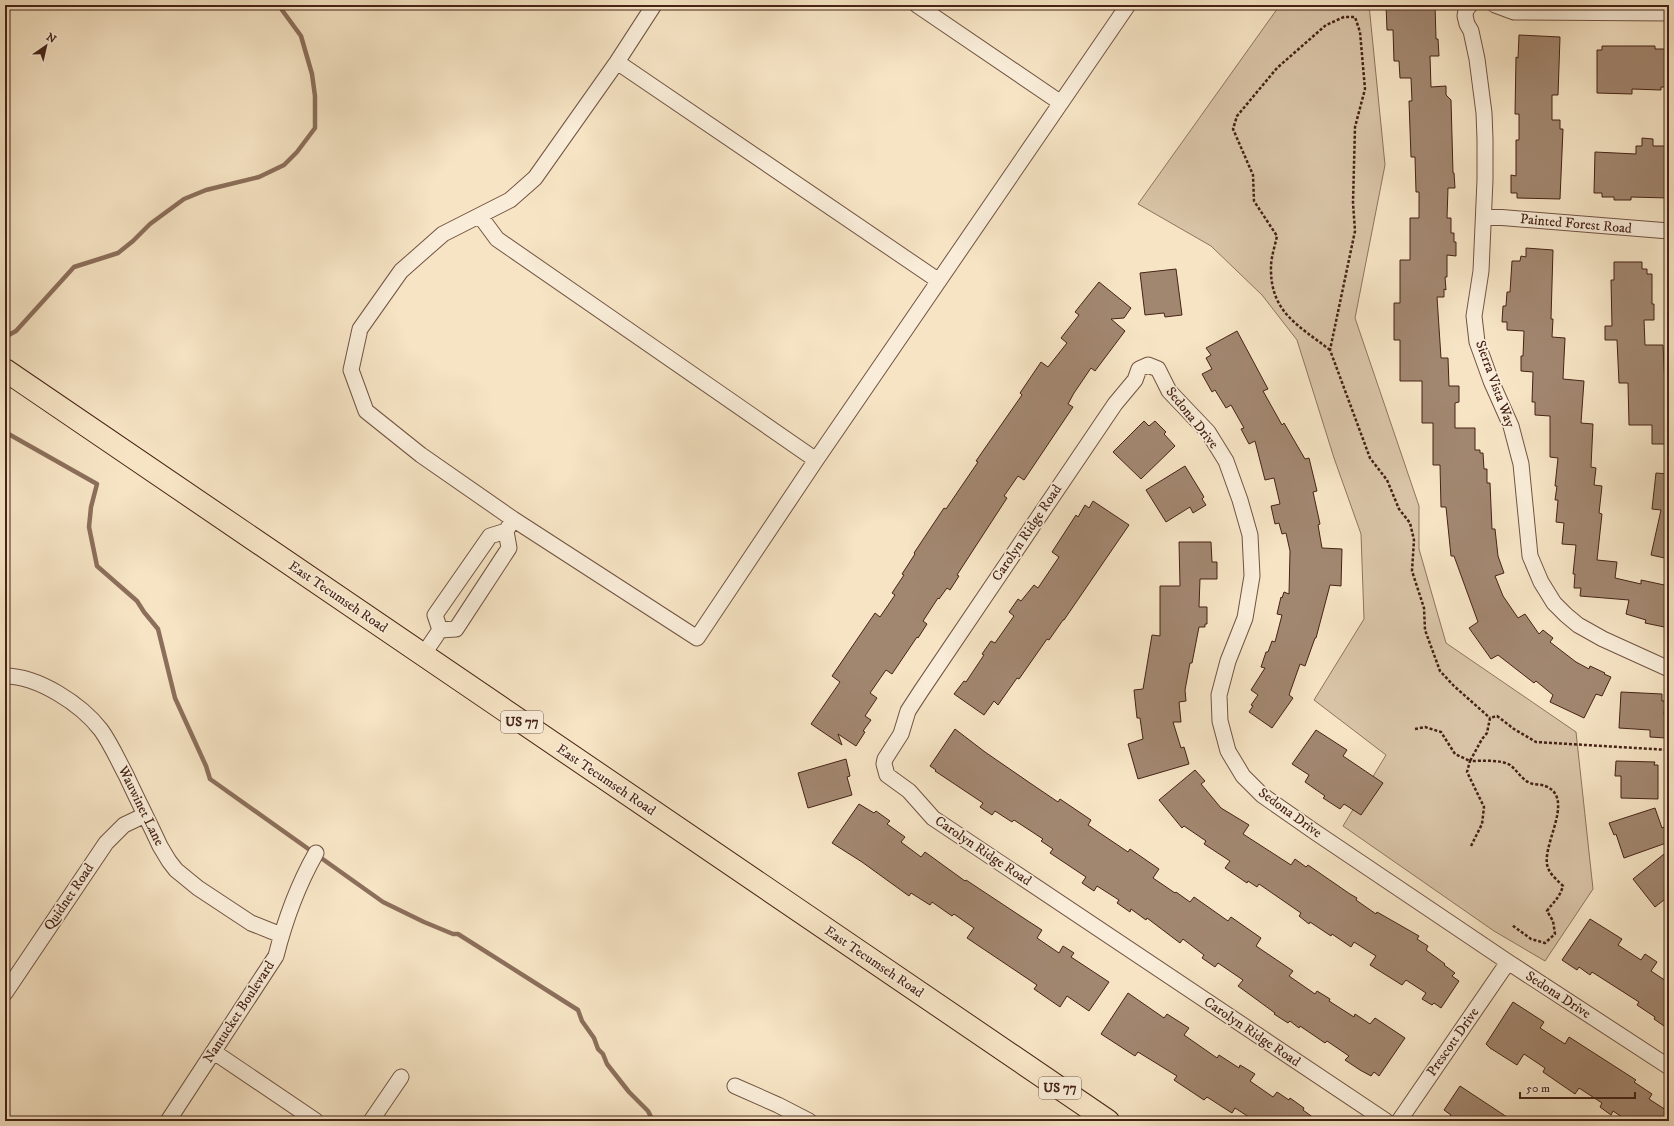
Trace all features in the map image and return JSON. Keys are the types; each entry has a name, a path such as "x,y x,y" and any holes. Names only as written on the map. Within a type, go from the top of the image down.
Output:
{"main road":[{"name":"East Tecumseh Road","path":"5,370 1108,1121"}],"street":[{"path":"654,5 617,62 535,178 510,200 443,234 401,271 360,329 351,370 366,412 509,525 697,638 816,460 1128,5"},
{"path":"917,5 1061,103"},
{"name":"Sierra Vista Way","path":"1469,5 1465,16 1466,24 1471,31 1478,59 1484,113 1484,216 1481,271 1474,316 1477,342 1491,381 1510,426 1521,464 1530,556 1541,582 1554,603 1578,625 1604,639 1669,669"},
{"path":"1495,5 1514,12 1669,13"},
{"path":"617,62 939,281"},
{"path":"480,216 497,239 816,460"},
{"name":"Painted Forest Road","path":"1484,216 1669,231"},
{"name":"Carolyn Ridge Road","path":"1158,369 1148,365 1139,369 1135,380 1115,404 912,704 908,711 901,734 885,759 885,770 890,778 909,791 933,818 1386,1121"},
{"name":"Sedona Drive","path":"1158,369 1164,384 1169,391 1208,432 1226,461 1240,500 1250,535 1252,576 1245,618 1228,662 1218,695 1220,721 1228,751 1242,776 1262,796 1508,962 1669,1067"},
{"path":"440,630 435,615 490,536 509,525"},
{"path":"440,630 456,629 509,548 509,525"},
{"path":"423,655 440,630"},
{"name":"Wauwinet Lane","path":"5,676 24,679 42,686 58,694 87,716 100,729 112,746 169,861 184,877 251,923 281,935"},
{"name":"Quidnet Road","path":"5,993 106,843 124,825 145,815"},
{"name":"Nantucket Boulevard","path":"168,1121 276,956 281,935 300,882 316,852"},
{"name":"Prescott Drive","path":"1399,1121 1508,962"},
{"path":"214,1052 316,1121"},
{"path":"371,1121 401,1077"},
{"path":"735,1086 778,1105 809,1121"}],"path":[{"path":"1330,350 1355,231 1353,203 1355,127 1366,89 1360,32 1355,17 1344,17 1326,26 1277,68 1237,116 1233,129 1253,175 1254,201 1277,236 1271,266 1275,296 1287,316 1330,350 1370,458 1387,480 1399,509 1410,523 1414,540 1412,571 1424,608 1425,630 1440,671 1454,686 1490,718"},
{"path":"1490,718 1497,716 1514,729 1536,742 1669,750"},
{"path":"1471,846 1482,824 1484,807 1467,772 1470,761 1487,733 1490,718"},
{"path":"1415,729 1425,727 1441,732 1455,754 1470,761 1510,765 1518,775 1530,783 1546,786 1556,794 1559,812 1546,861 1549,871 1563,886 1560,897 1547,911 1553,921 1555,934 1545,943 1531,939 1512,925"}],"shaded area":[{"path":"1280,5 1369,5 1385,165 1355,318 1419,506 1419,549 1446,643 1576,732 1593,889 1545,961 1494,931 1343,826 1386,755 1314,700 1364,619 1361,534 1334,458 1297,340 1262,295 1211,246 1138,204"}],"building":[{"path":"1386,5 1435,5 1436,39 1438,39 1439,56 1430,56 1431,87 1446,86 1446,95 1451,100 1453,173 1455,188 1448,188 1447,218 1451,218 1451,233 1454,233 1454,242 1456,242 1456,256 1447,255 1447,277 1445,277 1446,290 1444,289 1444,297 1437,297 1441,358 1448,358 1449,386 1459,386 1459,402 1455,403 1455,428 1475,428 1475,450 1480,450 1480,453 1483,453 1484,469 1487,469 1487,483 1490,483 1492,529 1495,529 1498,556 1504,573 1495,576 1503,596 1518,618 1525,614 1539,634 1543,630 1553,638 1550,642 1576,662 1589,669 1590,666 1611,677 1602,696 1596,694 1584,718 1550,702 1553,695 1536,681 1534,683 1498,655 1491,659 1469,628 1478,622 1454,556 1451,556 1446,507 1441,507 1440,465 1433,465 1433,423 1422,423 1422,381 1400,381 1400,340 1394,340 1394,303 1400,303 1400,260 1410,260 1410,218 1419,218 1419,192 1416,192 1415,157 1411,157 1409,101 1412,101 1411,78 1400,78 1399,61 1394,61 1393,30 1387,30"},
{"path":"1519,35 1560,37 1558,95 1552,95 1552,120 1560,120 1560,129 1563,129 1560,199 1517,198 1517,193 1511,193 1511,175 1516,176 1516,140 1519,140 1519,114 1515,114 1516,57 1518,58"},
{"path":"1602,46 1655,46 1655,49 1667,49 1667,53 1669,53 1669,87 1661,87 1661,90 1632,89 1632,94 1597,93 1597,50 1602,50"},
{"path":"1642,138 1653,139 1653,146 1669,146 1669,198 1631,197 1631,200 1614,200 1614,197 1602,197 1602,193 1594,193 1595,152 1636,154 1636,146 1642,146"},
{"path":"1526,248 1553,250 1551,319 1553,319 1552,337 1565,338 1563,379 1584,381 1581,423 1593,424 1591,467 1596,468 1594,485 1602,486 1599,513 1602,514 1597,560 1617,562 1615,578 1641,584 1641,580 1669,586 1669,628 1645,623 1646,620 1626,614 1629,600 1580,596 1581,588 1574,588 1575,574 1573,574 1576,545 1562,544 1564,523 1556,522 1558,500 1555,500 1557,486 1555,486 1558,458 1550,457 1550,416 1535,415 1535,402 1532,402 1533,372 1521,371 1524,331 1507,330 1507,322 1502,322 1503,306 1506,306 1507,292 1510,292 1512,261 1520,261 1521,256 1526,257"},
{"path":"1614,262 1642,262 1642,269 1647,269 1647,274 1652,274 1652,304 1654,304 1654,320 1644,320 1645,345 1663,345 1665,388 1669,387 1669,444 1652,444 1652,425 1629,425 1628,383 1619,383 1617,340 1605,340 1605,326 1612,326 1611,280 1614,280"},
{"path":"1176,269 1182,315 1165,317 1164,313 1145,315 1140,273"},
{"path":"1099,282 1131,308 1124,318 1111,319 1125,331 1095,371 1091,368 1074,393 1068,404 1073,407 1024,480 1018,476 1004,496 1007,498 957,575 959,576 950,590 947,588 939,599 938,598 923,621 927,624 918,638 917,637 892,674 886,670 870,693 877,698 865,716 871,720 863,731 865,732 856,746 838,734 842,745 811,724 840,682 832,676 875,613 880,617 895,595 892,593 904,575 902,574 915,554 914,553 944,508 946,509 978,462 976,461 1022,395 1020,393 1041,362 1048,367 1067,343 1061,338 1079,315 1075,312"},
{"path":"1237,331 1268,389 1263,391 1282,425 1284,423 1305,459 1309,458 1317,491 1313,492 1320,524 1318,525 1322,548 1342,549 1341,586 1330,585 1316,638 1305,666 1300,664 1289,695 1293,698 1272,728 1249,712 1253,706 1251,705 1258,695 1251,690 1265,668 1261,667 1266,652 1268,652 1272,641 1275,642 1282,615 1277,614 1281,597 1282,598 1284,592 1289,594 1290,551 1286,533 1282,534 1279,523 1275,524 1271,506 1280,504 1274,478 1265,480 1255,441 1249,444 1241,429 1244,428 1231,405 1226,408 1215,390 1212,392 1202,374 1212,369 1206,358 1211,355 1206,348"},
{"path":"1144,421 1149,426 1155,421 1166,432 1164,434 1175,446 1141,479 1113,452"},
{"path":"1185,466 1204,497 1202,499 1206,505 1193,513 1190,507 1166,522 1146,490"},
{"path":"1656,473 1669,474 1669,559 1651,555 1661,510 1652,509"},
{"path":"1093,501 1129,525 1049,640 1047,639 1019,679 1017,678 998,705 994,701 984,715 954,694 964,681 966,682 984,655 982,654 991,641 995,643 1014,616 1009,612 1018,599 1021,601 1034,585 1038,588 1059,557 1052,552 1076,515 1078,517 1085,505 1089,508"},
{"path":"1179,542 1211,542 1212,562 1217,562 1217,579 1200,579 1199,607 1207,607 1207,624 1205,624 1205,627 1199,627 1185,690 1186,701 1179,702 1181,722 1173,722 1181,748 1184,747 1189,764 1138,779 1128,744 1143,739 1140,718 1137,718 1134,690 1143,689 1152,635 1160,636 1160,586 1180,586"},
{"path":"1621,692 1662,694 1662,701 1665,701 1664,715 1669,715 1669,732 1667,732 1666,738 1650,737 1650,730 1619,728"},
{"path":"955,729 985,752 1058,802 1060,799 1091,820 1088,825 1128,852 1130,849 1159,869 1153,878 1190,902 1194,897 1228,921 1231,917 1261,938 1256,946 1293,971 1289,976 1315,994 1317,991 1330,999 1329,1001 1354,1017 1355,1014 1370,1024 1375,1018 1405,1038 1379,1076 1374,1072 1371,1076 1360,1070 1345,1060 1349,1056 1327,1041 1325,1043 1300,1026 1299,1028 1290,1021 1288,1023 1274,1014 1275,1013 1238,986 1243,980 1218,963 1215,967 1202,958 1204,955 1183,939 1180,943 1147,918 1146,920 1131,909 1130,912 1117,903 1119,900 1097,886 1094,891 1082,883 1086,877 1050,853 1053,849 1041,841 1043,839 1014,820 1012,822 995,811 992,815 980,807 983,803 935,771 936,770 930,766"},
{"path":"1316,730 1347,750 1343,756 1383,783 1361,815 1344,804 1340,809 1323,798 1325,796 1305,782 1309,775 1292,764"},
{"path":"846,759 850,776 847,777 852,795 808,808 798,773"},
{"path":"1616,761 1655,762 1654,765 1658,765 1658,799 1621,798 1621,776 1615,776"},
{"path":"1195,770 1205,781 1201,784 1221,808 1249,825 1243,834 1291,865 1295,859 1306,867 1308,865 1357,898 1356,900 1376,914 1377,912 1419,936 1417,939 1428,946 1426,950 1455,973 1452,976 1459,981 1441,1008 1434,1003 1432,1005 1422,999 1426,993 1406,980 1402,985 1370,965 1376,956 1354,942 1351,947 1332,934 1331,936 1310,922 1309,924 1299,916 1301,913 1259,884 1257,887 1248,881 1247,883 1225,868 1230,861 1204,844 1206,841 1184,826 1182,828 1159,800"},
{"path":"859,804 874,813 876,811 890,821 887,824 905,837 901,842 921,857 925,852 965,881 966,880 1042,930 1037,938 1059,953 1063,946 1074,953 1071,957 1109,982 1089,1011 1067,996 1060,1007 1034,989 1037,985 967,938 974,928 954,914 952,916 932,902 930,905 911,893 909,896 862,862 832,843"},
{"path":"1655,808 1669,842 1624,858 1616,834 1614,835 1609,823"},
{"path":"1669,850 1669,896 1655,907 1633,879"},
{"path":"1590,919 1622,939 1618,945 1641,960 1645,954 1657,962 1651,971 1669,983 1669,1026 1666,1024 1664,1026 1654,1019 1655,1017 1637,1005 1639,1002 1592,972 1590,975 1579,967 1577,970 1562,960"},
{"path":"1128,993 1164,1018 1167,1014 1189,1028 1184,1035 1217,1058 1219,1055 1239,1068 1240,1065 1255,1074 1250,1081 1273,1097 1277,1092 1289,1100 1290,1098 1318,1121 1255,1121 1235,1108 1232,1113 1207,1097 1204,1100 1174,1080 1177,1076 1138,1052 1135,1056 1101,1034"},
{"path":"1513,1002 1544,1022 1540,1028 1565,1044 1569,1037 1636,1080 1634,1082 1652,1094 1649,1099 1669,1112 1669,1121 1628,1121 1613,1111 1611,1115 1600,1107 1602,1103 1579,1088 1575,1094 1543,1072 1545,1068 1524,1054 1517,1065 1490,1048 1486,1044"},
{"path":"1460,1086 1513,1121 1447,1121 1451,1115 1444,1110"}],"waterway":[{"path":"5,337 16,331 74,267 118,253 150,224 184,199 206,190 259,177 284,165 297,152 315,128 315,96 312,74 301,36 282,10 281,5"},
{"path":"5,432 97,484 91,507 89,527 97,566 137,601 158,629 175,698 206,766 210,779 383,902 424,922 453,934 458,934 578,1010 582,1021 594,1038 598,1049 603,1054 607,1064 629,1092 648,1111 653,1121"}]}
